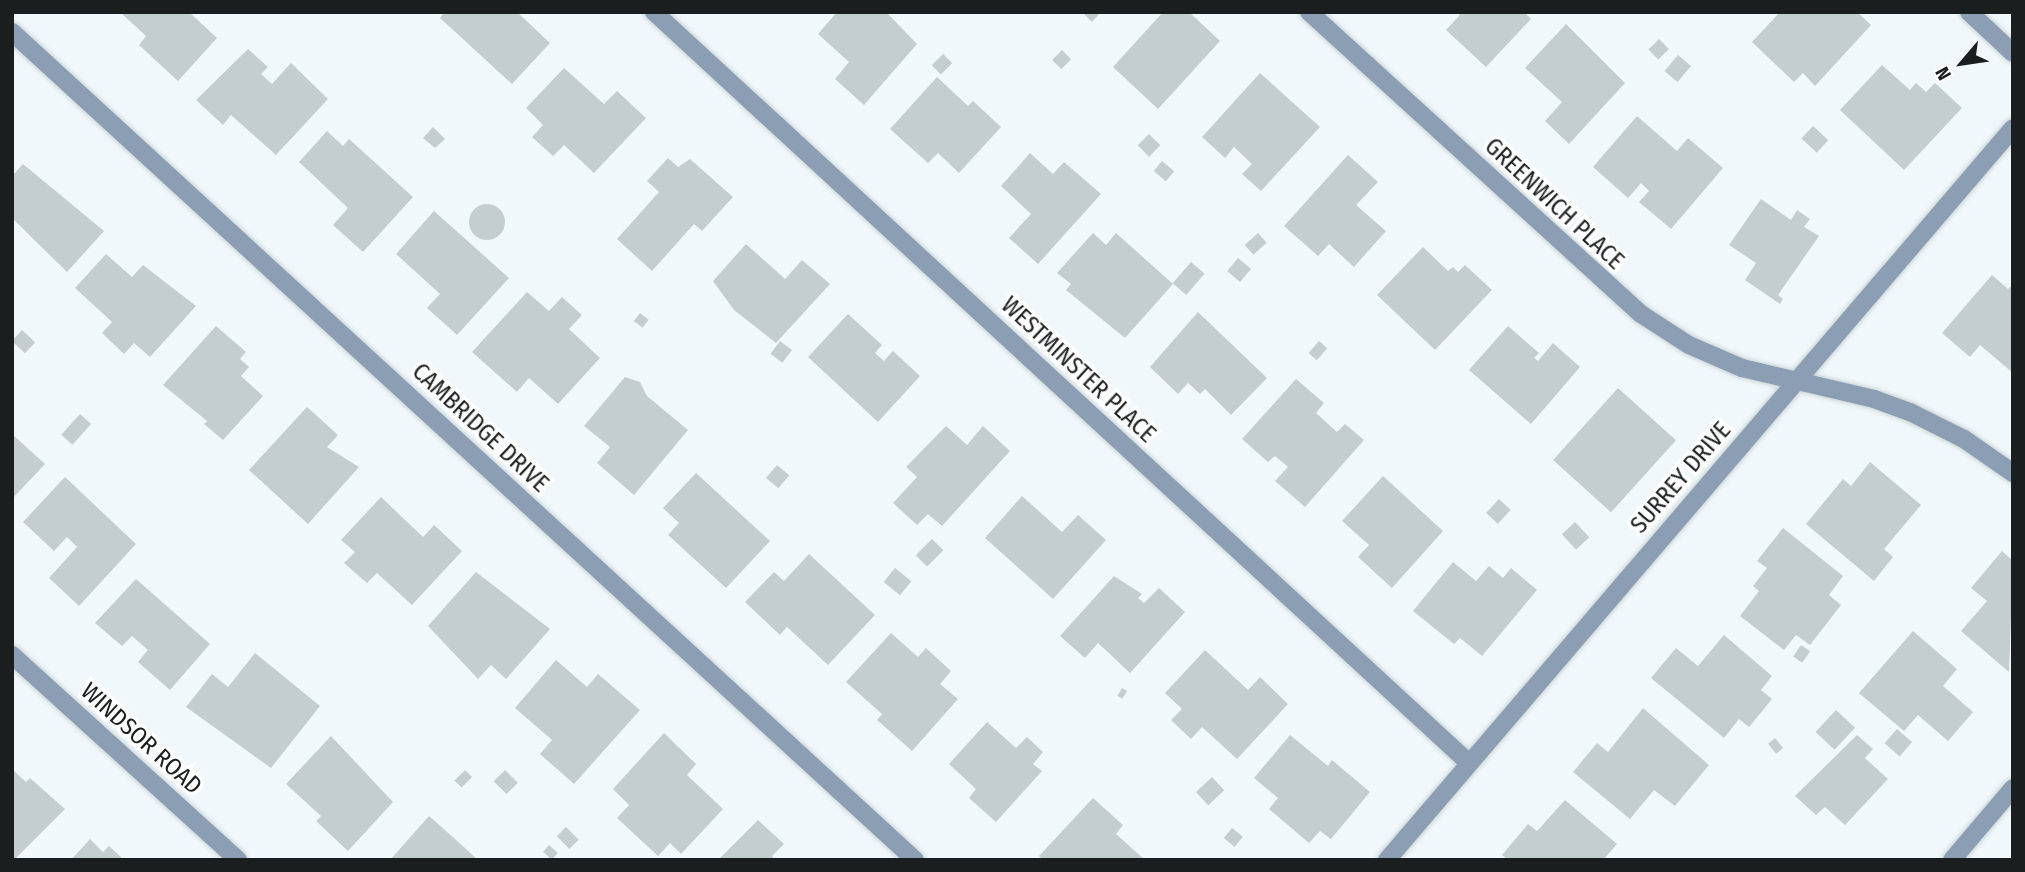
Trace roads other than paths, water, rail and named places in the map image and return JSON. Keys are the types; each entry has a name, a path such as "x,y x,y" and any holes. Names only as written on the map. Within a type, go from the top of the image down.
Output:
{"street":[{"name":"WESTMINSTER PLACE","path":"654,12 1469,763"},
{"name":"GREENWICH PLACE","path":"1309,12 1641,314 1716,358 1796,382 1874,399 1910,412 1964,439 2013,473"},
{"path":"1969,12 2013,54"},
{"name":"CAMBRIDGE DRIVE","path":"12,32 915,860"},
{"name":"SURREY DRIVE","path":"1387,860 2013,128"},
{"name":"WINDSOR ROAD","path":"12,655 237,860"},
{"path":"1952,860 2013,788"}]}
